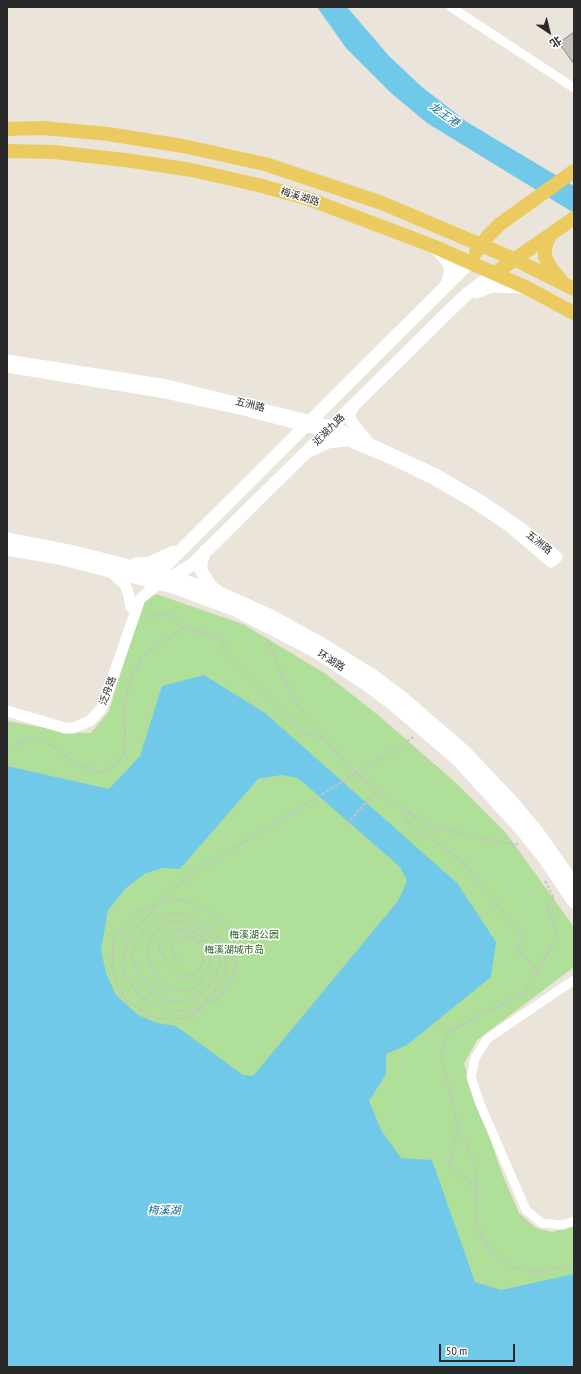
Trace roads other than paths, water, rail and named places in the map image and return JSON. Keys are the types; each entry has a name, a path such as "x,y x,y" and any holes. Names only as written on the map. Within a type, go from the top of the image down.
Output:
{"main road":[{"name":"梅溪湖路","path":"7,128 43,128 108,134 183,146 265,164 382,203 514,259 572,288"},
{"name":"梅溪湖路","path":"7,151 54,152 126,160 192,170 258,185 314,201 433,246 525,287 574,313"},
{"path":"450,231 477,231 492,227 511,216 574,172"},
{"path":"470,262 481,245 511,216"},
{"path":"495,273 574,218"},
{"path":"550,235 545,247 545,257 557,276 572,288"},
{"path":"433,246 445,256 450,264 450,274 446,286"},
{"name":"近湖九路","path":"163,580 191,541 470,262"},
{"name":"近湖九路","path":"163,580 193,564 461,300 495,273"},
{"path":"461,300 492,286 525,287"},
{"name":"环湖路","path":"7,539 124,563 262,623 315,651 366,684 423,728 482,784 537,848 574,902"},
{"path":"124,563 150,563 176,551 191,541"},
{"name":"环湖路","path":"7,549 163,580 222,594 269,615 320,642 372,675 421,713 465,752 513,803 538,833 574,884"},
{"path":"205,552 201,562 201,570 211,587 222,594"}],"street":[{"path":"451,7 574,88"},
{"name":"五洲路","path":"7,360 167,385 310,423 329,429 372,444 436,474 482,501 520,527 558,558 551,562 510,527 471,501 433,479 396,460 350,441 329,429"},
{"name":"五洲路","path":"7,367 166,393 285,417"},
{"path":"287,445 293,433 292,428 285,417 310,411 334,398"},
{"path":"354,405 350,414 351,421 359,432 372,444"},
{"path":"302,456 328,443 350,441"},
{"path":"108,570 125,585 131,607"},
{"name":"泛舟路","path":"7,711 65,728 73,728 90,721 102,709 140,599 148,590 163,580"},
{"name":"泛舟路","path":"7,707 68,722 82,720 87,716 97,705 131,607 138,593 163,580"},
{"path":"574,980 487,1039 475,1058 472,1076 480,1104 526,1210 542,1223 563,1224 574,1221"}],"water":[{"name":"龙王港","path":"317,7 347,7 389,56 422,87 467,122 574,186 574,213 427,123 391,93 346,48"},
{"name":"梅溪湖","path":"204,675 265,713 457,883 496,942 491,977 407,1045 386,1054 386,1074 369,1101 381,1130 401,1158 432,1160 475,1282 501,1290 574,1274 574,1367 7,1367 7,766 109,789 140,756 162,686","holes":["281,775 298,778 400,867 407,881 398,901 253,1076 243,1075 176,1026 157,1023 138,1015 116,995 106,973 101,950 108,910 126,888 144,874 162,868 180,869 258,779"]}],"park label":[{"name":"梅溪湖公园","path":"254,935"},
{"name":"梅溪湖城市岛","path":"234,950"}]}
